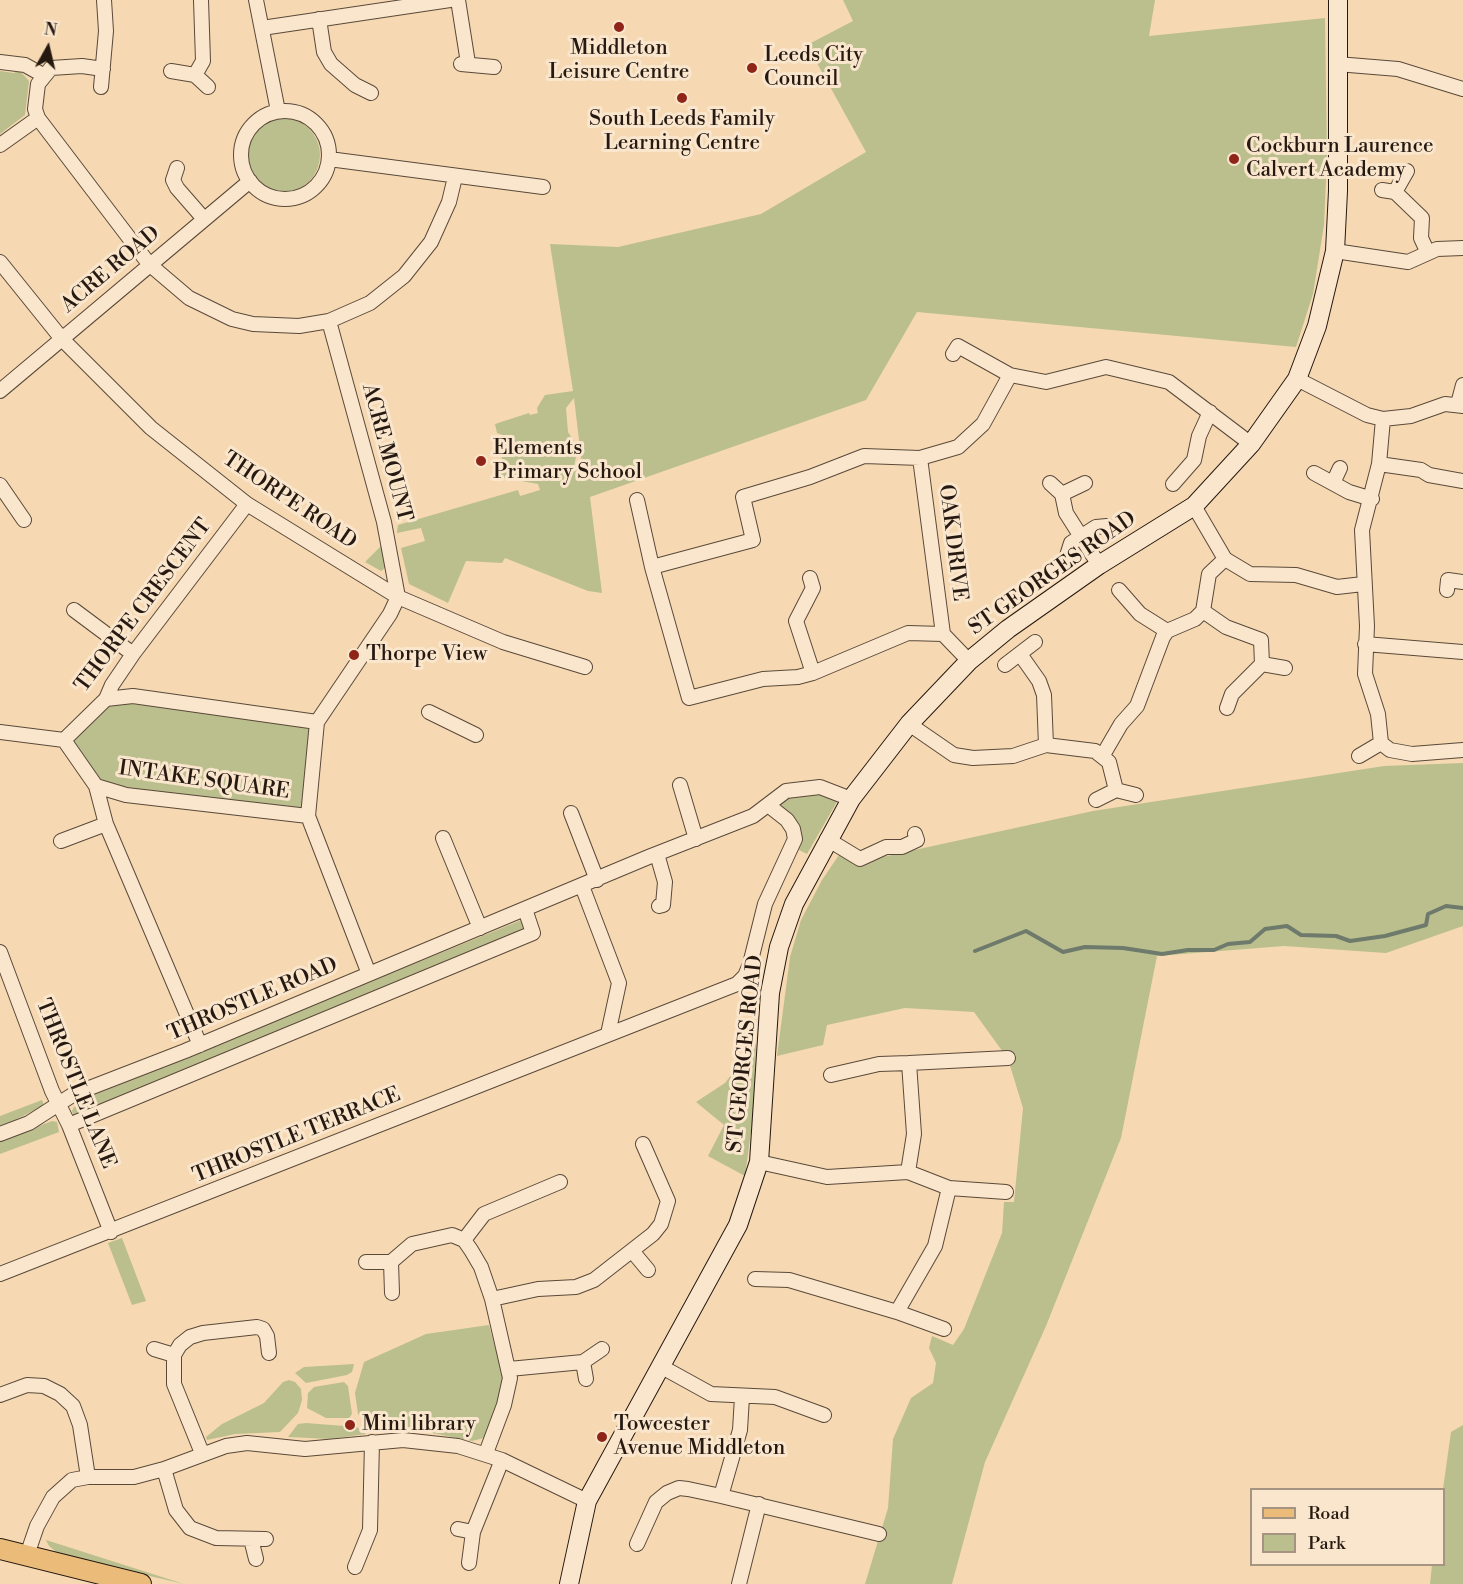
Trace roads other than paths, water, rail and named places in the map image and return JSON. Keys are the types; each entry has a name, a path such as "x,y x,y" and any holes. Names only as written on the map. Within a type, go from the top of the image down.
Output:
{"main road":[{"path":"0,1550 141,1584"}],"street":[{"path":"101,87 106,31 104,0"},
{"path":"195,75 203,61 201,0"},
{"path":"256,0 278,111"},
{"path":"262,28 450,0"},
{"path":"458,0 463,64 494,67"},
{"name":"ST GEORGES ROAD","path":"569,1584 587,1501 738,1225 759,1162 773,975 794,904 826,839 851,799 909,724 969,661 1008,628 1099,565 1194,506 1251,444 1297,379 1317,326 1335,251 1338,191 1338,0"},
{"path":"319,19 324,52 331,64 347,79 370,93"},
{"path":"0,62 25,65 43,75"},
{"path":"1337,64 1398,69 1463,90"},
{"path":"103,69 61,66 51,68 38,84 36,109 38,118 149,264 189,298 232,319 275,327 299,326 329,321 370,303 388,290 419,260 432,242 455,177"},
{"path":"171,71 195,75 208,87"},
{"path":"278,111 293,111 316,123 327,140 329,159 325,174 319,184 299,197 276,198 261,192 250,181 243,168 243,141 258,120 278,111"},
{"path":"0,145 38,118"},
{"path":"329,159 543,187"},
{"path":"177,168 173,180 177,188 204,219"},
{"path":"1407,171 1389,191 1422,218 1421,238 1428,254"},
{"name":"ACRE ROAD","path":"0,391 250,181"},
{"path":"1335,251 1408,262 1437,249 1463,248"},
{"name":"THORPE ROAD","path":"0,262 62,339 150,428 247,504 398,597 503,642 585,667"},
{"name":"ACRE MOUNT","path":"329,321 384,522 398,597"},
{"path":"953,354 958,346 1010,375 1046,382 1106,367 1169,382 1251,444"},
{"path":"652,567 753,540 743,497 810,477 864,456 920,458 958,447 983,424 1010,375"},
{"path":"1297,379 1367,415 1397,420 1445,404 1461,405 1463,385"},
{"path":"1173,484 1194,460 1199,436 1210,412"},
{"path":"1383,419 1379,464 1372,499 1362,530 1365,674 1378,714 1381,743 1390,750 1412,754 1463,750"},
{"name":"OAK DRIVE","path":"920,458 943,634"},
{"path":"1379,464 1421,470 1429,476 1463,481"},
{"path":"1333,483 1340,468"},
{"path":"1314,473 1349,492 1372,499"},
{"path":"1050,483 1062,494 1066,513 1099,565"},
{"path":"1062,494 1085,483"},
{"path":"0,485 24,520"},
{"path":"637,500 652,567 689,698 763,679 798,677 813,673 908,633 943,634 969,661"},
{"name":"THORPE CRESCENT","path":"64,740 106,699 112,685 133,654 247,504"},
{"path":"1194,506 1225,559 1250,574 1296,575 1337,587 1363,584"},
{"path":"1055,567 1066,559 1071,543 1096,527 1107,526"},
{"path":"1103,755 1121,724 1137,706 1167,631 1195,620 1203,611 1209,574 1225,559"},
{"path":"810,578 813,588 796,621 813,673"},
{"path":"1447,590 1448,580 1463,582"},
{"path":"1119,590 1140,614 1167,631"},
{"path":"369,974 308,816 317,722 390,614 398,597"},
{"path":"74,610 133,654"},
{"path":"1203,611 1226,627 1261,640 1262,664 1232,694 1227,708"},
{"path":"1005,665 1035,642"},
{"path":"1365,644 1463,652"},
{"path":"1020,654 1038,681 1044,696 1046,745"},
{"path":"1262,664 1285,668"},
{"path":"106,699 133,696 317,722"},
{"path":"429,712 476,735"},
{"path":"909,724 951,753 974,758 1013,756 1046,745 1095,751 1109,762 1116,790"},
{"path":"0,732 64,740 96,786 106,824 200,1045"},
{"path":"1359,756 1381,743"},
{"path":"680,785 696,839"},
{"name":"INTAKE SQUARE","path":"96,786 126,795 308,816"},
{"name":"THROSTLE ROAD","path":"0,1134 29,1123 74,1095 753,816 786,791 809,786 833,791 851,799"},
{"path":"1096,800 1116,790 1136,795"},
{"name":"THROSTLE TERRACE","path":"0,1274 737,984 745,976 765,904 792,851 795,839 793,829 787,820 768,805"},
{"path":"571,813 597,880"},
{"path":"61,842 106,824"},
{"path":"443,838 480,928"},
{"path":"826,839 860,859 886,847 902,846 919,838"},
{"path":"657,854 665,882 663,905 659,906"},
{"path":"582,885 619,983 608,1034"},
{"path":"69,1125 534,933 525,909"},
{"name":"THROSTLE LANE","path":"0,951 58,1104 69,1125 111,1232"},
{"path":"831,1075 879,1064 1008,1058"},
{"path":"908,1172 914,1134 909,1063"},
{"path":"492,1299 538,1289 576,1287 594,1280 633,1252 661,1224 668,1201 643,1144"},
{"path":"759,1162 827,1177 908,1172 949,1188 1006,1192"},
{"path":"464,1240 484,1214 560,1182"},
{"path":"897,1312 935,1246 949,1188"},
{"path":"366,1262 391,1262 412,1244 452,1235 464,1240 481,1267 492,1299 510,1378 504,1405 486,1453"},
{"path":"633,1252 648,1270"},
{"path":"391,1262 392,1293"},
{"path":"754,1279 789,1280 897,1312 944,1329"},
{"path":"202,1453 174,1384 174,1355 180,1345 190,1337 250,1327 263,1329 269,1353"},
{"path":"154,1349 174,1355"},
{"path":"509,1369 583,1362 602,1349"},
{"path":"583,1362 586,1379"},
{"path":"662,1367 711,1394 775,1397 824,1415"},
{"path":"0,1395 27,1385 44,1386 60,1394 73,1406 80,1425 88,1477"},
{"path":"721,1496 740,1430 742,1397"},
{"path":"355,1567 370,1530 372,1442"},
{"path":"27,1555 36,1526 53,1497 72,1480 88,1477 134,1477 164,1469 202,1453 247,1443 315,1449 372,1442 428,1442 486,1453 587,1501"},
{"path":"469,1563 473,1532 502,1460"},
{"path":"164,1469 176,1510 190,1528 216,1538 266,1539"},
{"path":"637,1544 656,1502 667,1493 679,1488 759,1504 879,1534"},
{"path":"739,1584 759,1504"},
{"path":"458,1529 473,1532"},
{"path":"251,1539 256,1559"}],"waterway":[{"path":"975,951 1026,931 1063,952 1085,947 1123,948 1162,954 1188,950 1214,950 1228,944 1250,942 1265,929 1287,926 1301,935 1336,936 1350,941 1385,936 1426,925 1428,914 1446,906 1463,908"}],"place":[{"name":"Middleton Leisure Centre","path":"619,27"},
{"name":"Leeds City Council","path":"752,68"},
{"name":"South Leeds Family Learning Centre","path":"682,98"},
{"name":"Cockburn Laurence Calvert Academy","path":"1234,159"},
{"name":"Elements Primary School","path":"481,461"},
{"name":"Thorpe View","path":"354,655"},
{"name":"Mini library","path":"350,1425"},
{"name":"Towcester Avenue Middleton","path":"602,1437"}]}
